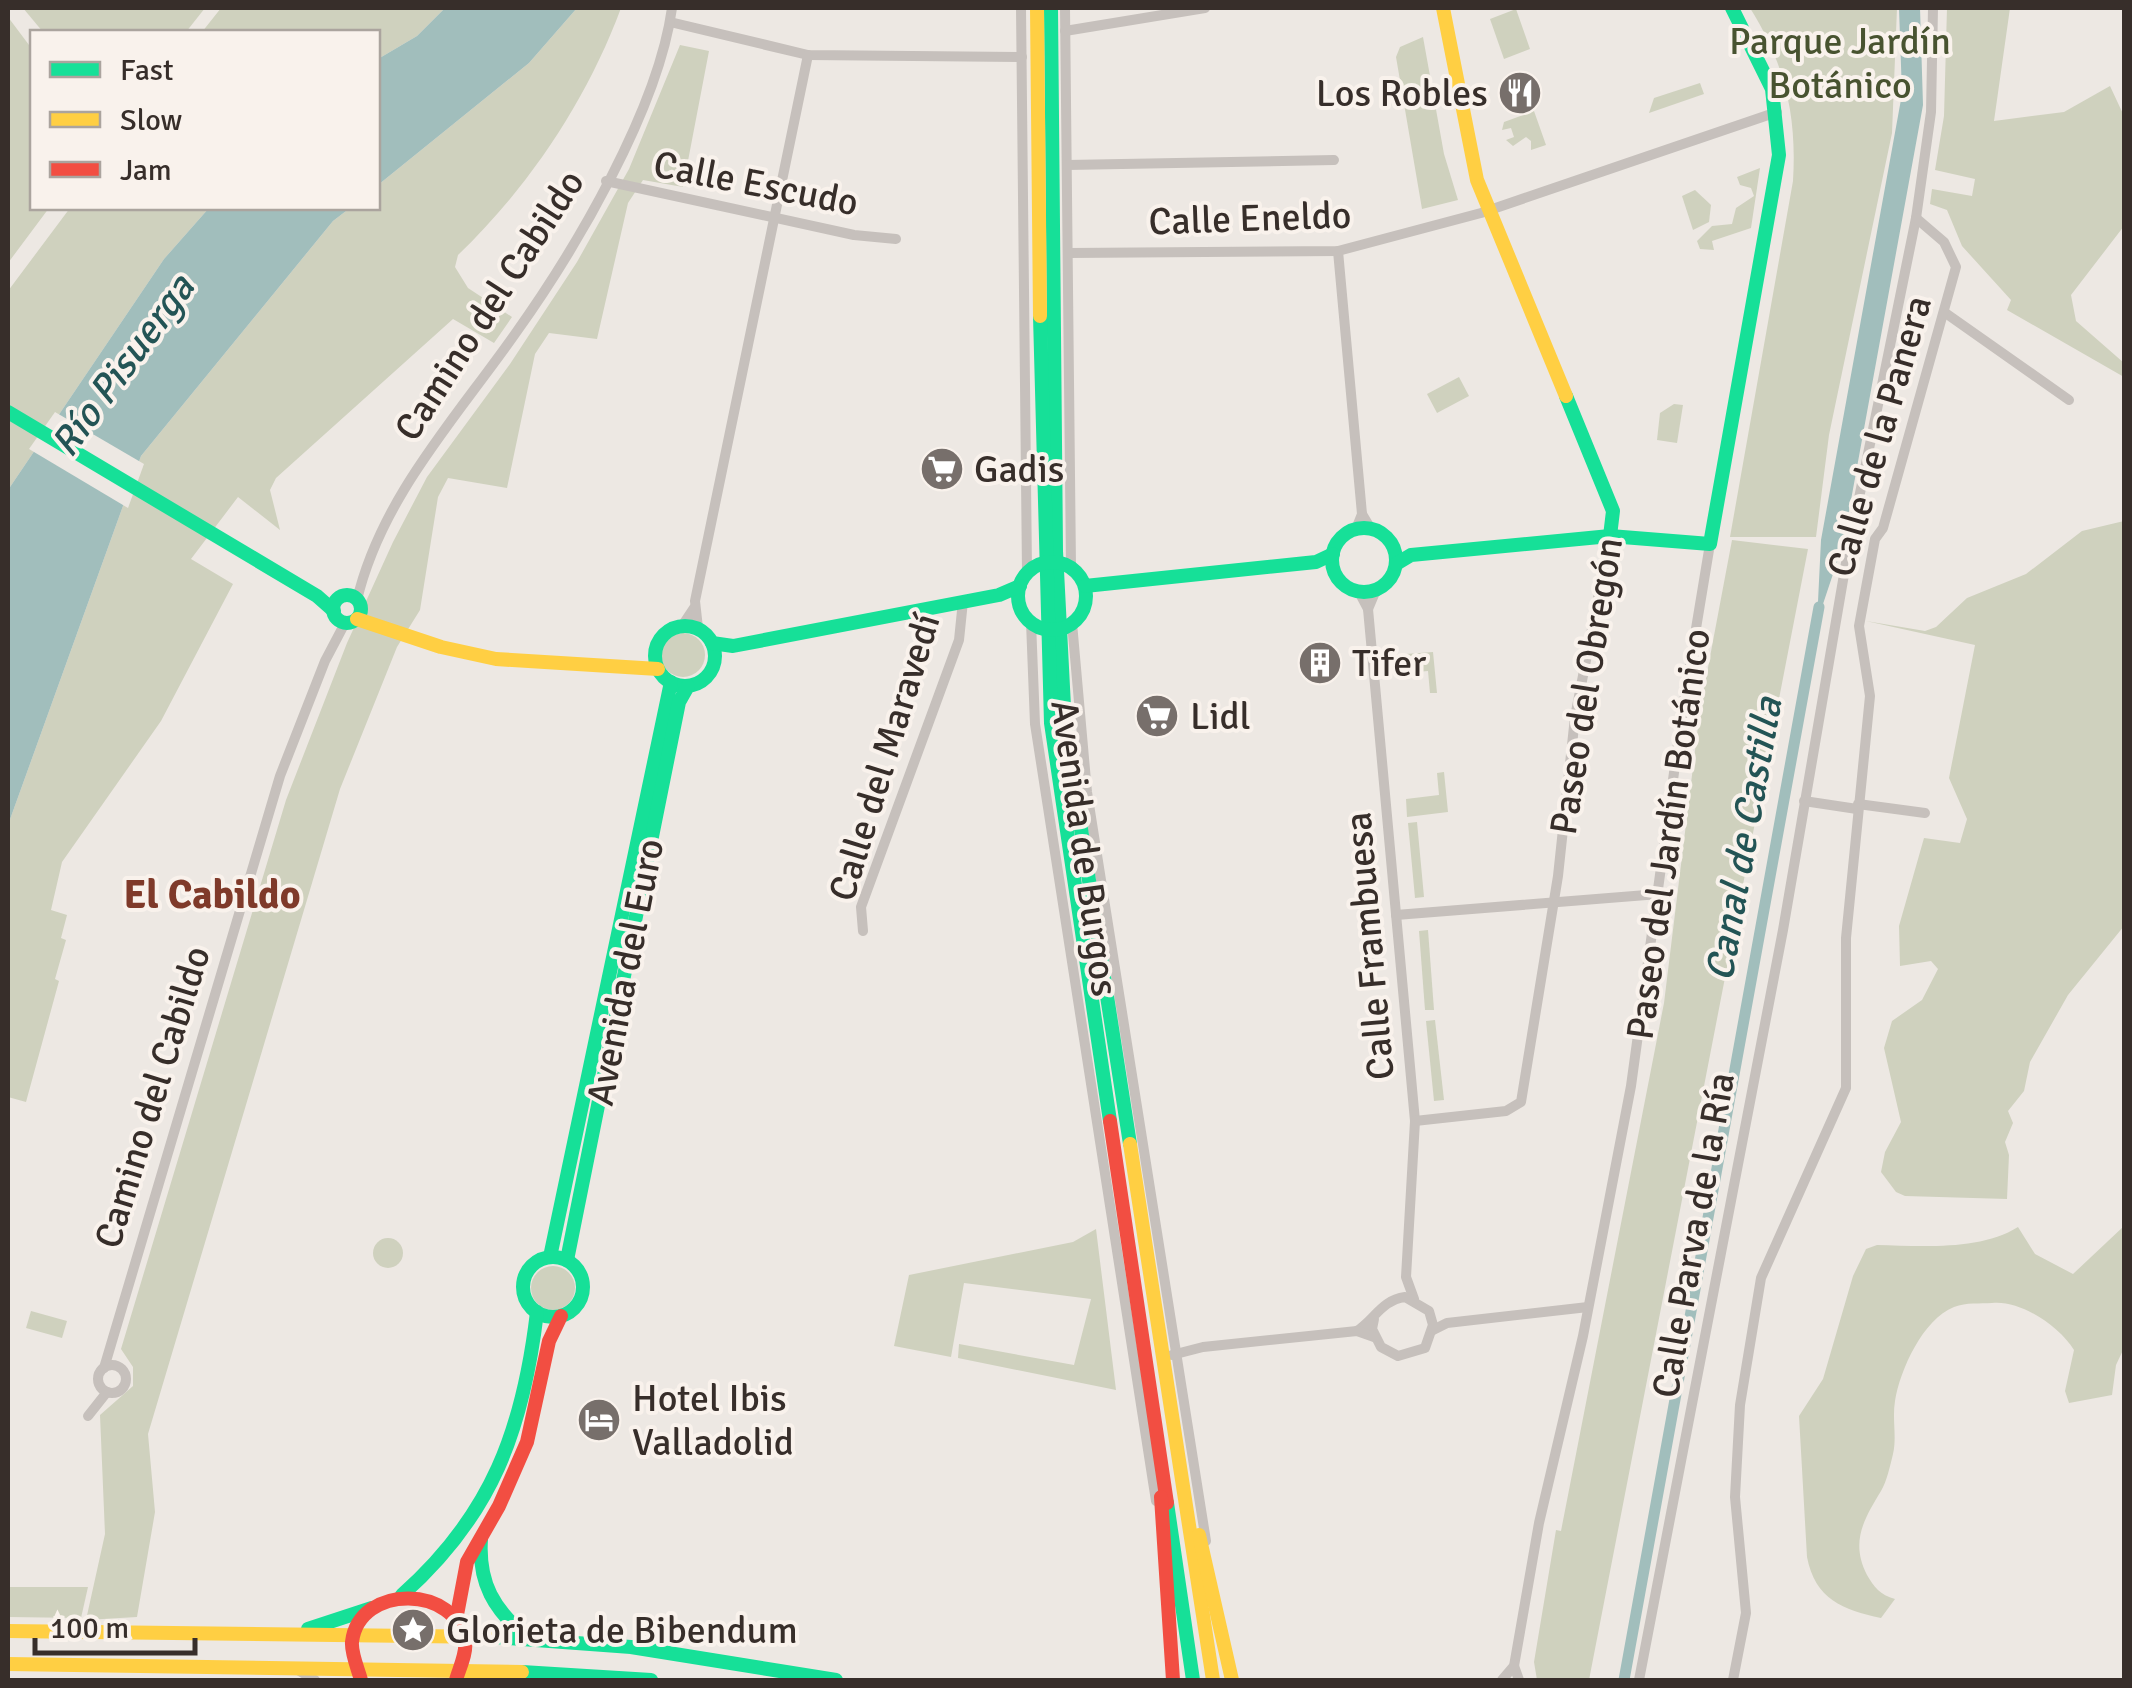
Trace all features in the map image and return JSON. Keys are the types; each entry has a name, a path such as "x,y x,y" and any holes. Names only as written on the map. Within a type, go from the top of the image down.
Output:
{"main road":[{"name":"Avenida de Burgos","path":"1037,8 1058,564 1058,790 1142,1238 1213,1680"},
{"name":"Avenida de Burgos","path":"1046,260 1052,118 1051,8"},
{"name":"Paseo del Obregón","path":"1443,8 1468,147 1488,210 1613,511 1610,536"},
{"name":"Paseo del Jardín Botánico","path":"1710,544 1779,155 1777,112 1762,60 1732,8"},
{"name":"Avenida de Burgos","path":"1046,297 1040,388 1058,564"},
{"path":"8,412 317,596 374,622 441,647 496,660 542,666 656,662"},
{"path":"1396,564 1393,546 1386,536 1364,529 1340,540 1333,561 1345,586 1359,592 1376,590 1387,582 1396,564 1412,555 1610,536 1710,544"},
{"path":"1393,546 1412,555"},
{"path":"714,650 999,595 1058,564 1085,586 1333,561"},
{"path":"1019,603 1024,579"},
{"path":"999,595 1019,603 1031,622 1059,627 1084,610 1085,586"},
{"path":"656,662 664,634 682,626 698,628 714,650"},
{"name":"Avenida de Burgos","path":"1059,627 1082,902"},
{"path":"656,662 671,682 688,686 708,674 714,650"},
{"name":"Avenida del Euro","path":"550,1257 671,682"},
{"name":"Avenida del Euro","path":"567,1260 678,702 688,686"},
{"name":"Avenida de Burgos","path":"1088,937 1104,1088 1162,1356 1162,1456 1193,1680"},
{"path":"456,1620 467,1562 527,1442 549,1342 561,1316 576,1306 583,1292 580,1272 567,1260 550,1257 534,1264 525,1277 525,1296 538,1312 561,1316"},
{"path":"298,1633 402,1594 449,1554 501,1472 526,1387 538,1312"},
{"path":"1162,1456 1160,1520 1173,1680"},
{"path":"1180,1474 1212,1576 1232,1680"},
{"path":"481,1539 478,1568 484,1591 493,1607 527,1637"},
{"path":"402,1594 437,1602 456,1620 463,1636 459,1674"},
{"path":"357,1675 355,1634 372,1608"},
{"path":"8,1631 527,1637 726,1658 836,1680"},
{"path":"8,1664 290,1666 357,1675 516,1670 652,1680"},
{"path":"488,1680 516,1670"}],"street":[{"name":"Camino del Cabildo","path":"104,1368 280,776 335,638 403,492 550,282 606,181 652,79 672,8"},
{"name":"Avenida de Burgos","path":"1058,564 1070,394 1065,8"},
{"path":"1065,31 1204,8"},
{"name":"Calle Parva de la Ría","path":"1639,1680 1852,533 1916,218 1932,112 1933,8"},
{"path":"1022,9 1024,579"},
{"path":"670,22 808,55 1022,57"},
{"path":"682,626 694,607 808,55"},
{"name":"Calle Eneldo","path":"1069,253 1338,251 1488,210 1777,112"},
{"path":"1052,118 1068,171 1334,160"},
{"path":"1024,164 1031,255 1046,260 1061,254 1068,236"},
{"name":"Calle Escudo","path":"606,181 774,219 896,239"},
{"name":"Calle de la Panera","path":"1733,1680 1746,1613 1734,1496 1740,1405 1761,1278 1846,1088 1846,938 1870,696 1860,626 1875,538 1883,528 1952,290 1953,257 1944,242 1916,218"},
{"path":"1338,251 1364,529"},
{"path":"1025,325 1030,301 1046,297 1064,312 1070,394"},
{"path":"1944,312 2069,400"},
{"path":"1026,454 1034,396 1040,388"},
{"path":"1852,533 1875,538"},
{"name":"Paseo del Obregón","path":"1416,1121 1506,1111 1521,1102 1554,905 1575,718 1610,536"},
{"name":"Paseo del Jardín Botánico","path":"1519,1680 1514,1666 1539,1523 1588,1308 1631,1086 1683,707 1710,544"},
{"name":"Calle Frambuesa","path":"1368,609 1376,590"},
{"name":"Calle Frambuesa","path":"1359,592 1368,609 1416,1121 1406,1277 1414,1299"},
{"name":"Calle del Maravedí","path":"863,931 861,906 959,640 963,601"},
{"path":"694,607 698,628"},
{"name":"Avenida de Burgos","path":"1031,622 1040,750 1160,1520"},
{"name":"Avenida de Burgos","path":"1059,627 1083,743 1149,1180 1162,1356 1212,1576"},
{"path":"1074,804 1077,753 1083,743"},
{"path":"1040,750 1058,790"},
{"path":"1804,801 1924,814"},
{"path":"1060,882 1067,897 1082,902 1098,896 1102,881"},
{"path":"1396,916 1659,894"},
{"path":"1070,956 1074,942 1088,937 1105,942 1114,960"},
{"path":"1080,1020 1104,1088"},
{"path":"1110,1214 1114,1144"},
{"path":"1142,1238 1149,1180"},
{"name":"Calle Frambuesa","path":"1394,1298 1406,1277"},
{"path":"1357,1331 1394,1298 1414,1299 1432,1324"},
{"path":"1432,1324 1588,1308"},
{"path":"1374,1319 1374,1336"},
{"path":"1130,1340 1139,1360 1203,1347 1357,1331 1374,1336 1388,1353 1408,1356 1424,1348 1432,1324"},
{"path":"88,1416 104,1394 120,1391 126,1383 110,1348"},
{"path":"104,1394 98,1379 104,1368 119,1367"},
{"path":"290,1666 315,1680"},
{"path":"1502,1680 1514,1666"}],"green space":[{"path":"23,8 205,8 188,30 41,30"},
{"path":"221,8 445,8 417,36 380,58 380,30 204,30"},
{"path":"577,8 621,8 591,76 553,140 509,201 458,255 455,267 468,288 512,317 494,343 453,319 276,478 270,490 280,530 238,497 191,559 233,584 161,721 62,862 51,910 67,915 61,938 66,940 55,979 59,981 26,1102 8,1097 8,825 141,456 333,221 347,210 380,210 380,183 529,63"},
{"name":"Parque Jardín Botánico","path":"1750,8 1897,8 1892,133 1829,435 1816,537 1730,537 1794,157 1790,112 1780,70"},
{"path":"1947,8 2010,8 1994,121 2064,112 2110,86 2124,116 2124,226 2071,295 2076,321 2124,363 2124,377 2007,310 2011,300 1962,246 1947,210 1930,204 1932,189 1972,196 1975,179 1935,170 1944,116"},
{"path":"1516,9 1530,49 1504,59 1490,19"},
{"path":"8,17 30,46 30,210 48,210 8,263"},
{"path":"1423,37 1444,154 1458,200 1422,209 1396,57 1400,47"},
{"path":"680,45 709,51 683,187 643,180 628,203 597,339 549,333 535,354 507,488 448,478 438,497 420,610 397,647 340,789 148,1434 155,1512 137,1617 86,1620 105,1534 100,1415 133,1386 133,1367 121,1349 286,800 347,643 393,542 427,477 510,364 577,262 629,169"},
{"path":"1700,83 1704,94 1649,113 1654,98"},
{"path":"1534,111 1546,145 1531,150 1531,141 1526,137 1513,146 1506,140 1514,137 1511,128 1502,130 1504,122"},
{"path":"1760,168 1751,228 1712,241 1714,250 1700,249 1697,241 1712,226 1732,224 1736,208 1754,196 1751,188 1740,185 1737,177"},
{"path":"1695,190 1711,205 1709,222 1693,230 1682,196"},
{"path":"69,210 207,210 164,259 8,490 8,291"},
{"path":"1459,377 1469,396 1437,413 1427,394"},
{"path":"1674,404 1683,405 1677,443 1657,440 1660,413"},
{"path":"2124,521 2124,926 2068,995 2030,1062 2024,1091 2008,1111 2013,1123 2005,1142 2009,1155 2007,1199 1905,1196 1896,1192 1881,1172 1885,1152 1901,1122 1884,1048 1892,1021 1922,1000 1938,969 1931,961 1900,966 1899,926 1924,838 1960,843 1967,819 1949,778 1975,645 1866,621 1925,631 1936,627 1967,598 2026,574 2082,531"},
{"path":"1732,540 1808,549 1589,1680 1537,1680 1534,1662 1556,1530 1561,1531 1664,1003 1700,710"},
{"path":"683,633 698,640 705,655 698,670 683,677 668,670 661,655 668,640"},
{"path":"1433,652 1437,693 1430,693 1428,671 1394,674 1392,655"},
{"path":"1444,772 1448,812 1407,817 1406,799 1439,795 1437,773"},
{"path":"1417,822 1424,897 1415,898 1408,823"},
{"path":"1428,930 1434,1010 1425,1010 1419,931"},
{"path":"1435,1020 1444,1100 1434,1101 1426,1021"},
{"path":"2124,1226 2124,1348 2116,1365 2112,1395 2069,1403 2065,1391 2074,1350 2049,1324 2027,1310 2003,1303 1973,1304 1959,1305 1943,1313 1923,1334 1902,1375 1895,1401 1894,1448 1889,1468 1859,1541 1862,1563 1870,1579 1881,1593 1895,1599 1881,1618 1843,1606 1824,1593 1807,1557 1799,1416 1823,1379 1853,1276 1866,1249 1877,1245 1968,1244 2018,1227 2035,1254 2073,1274"},
{"path":"1096,1229 1116,1390 958,1358 959,1344 1074,1365 1091,1299 964,1283 951,1357 894,1346 909,1275 1073,1242"},
{"path":"388,1238 399,1242 403,1253 399,1264 388,1268 377,1264 373,1253 377,1242"},
{"path":"553,1266 569,1272 575,1288 569,1304 553,1310 537,1304 531,1288 537,1272"},
{"path":"31,1311 67,1321 62,1338 26,1328"},
{"path":"8,1587 88,1587 81,1618 8,1617"}],"water":[{"path":"445,8 577,8 529,63 380,183 380,58 417,36"},
{"path":"1899,8 1920,8 1923,105 1843,544 1817,622 1821,540 1902,94"},
{"name":"Río Pisuerga","path":"207,210 347,210 333,221 141,456 8,825 8,490 164,259"}],"pier":[{"path":"55,412 144,464 128,508 29,449"}],"waterway":[{"name":"Canal de Castilla","path":"1624,1680 1819,607"}],"traffic: fast":[{"path":"1051,8 1056,551 1065,726 1130,1144"},
{"path":"1396,564 1411,555 1610,536 1710,544 1779,155 1772,89 1732,8"},
{"path":"1040,316 1051,723 1110,1121"},
{"path":"1566,396 1613,511 1610,536"},
{"path":"8,412 317,596 334,611"},
{"path":"1364,528 1386,538 1396,560 1386,582 1364,592 1342,582 1332,560 1342,538 1364,528"},
{"path":"1085,586 1316,562 1333,554"},
{"path":"1052,562 1076,572 1086,596 1076,620 1052,630 1028,620 1018,596 1028,572 1052,562"},
{"path":"712,643 733,646 999,595 1020,586"},
{"path":"347,595 357,599 361,609 357,619 347,623 337,619 333,609 337,599 347,595"},
{"path":"685,626 706,635 715,656 706,677 685,686 664,677 655,656 664,635 685,626"},
{"path":"550,1257 671,682"},
{"path":"567,1260 679,702 688,686"},
{"path":"553,1257 574,1266 583,1287 574,1308 553,1317 532,1308 523,1287 532,1266 553,1257"},
{"path":"402,1595 459,1534 498,1468 523,1395 537,1312"},
{"path":"1167,1503 1193,1680"},
{"path":"481,1539 482,1569 490,1594 527,1637"},
{"path":"308,1629 372,1608"},
{"path":"495,1637 631,1647 836,1680"},
{"path":"522,1672 651,1680"}],"traffic: slow":[{"path":"1037,8 1040,316"},
{"path":"1443,8 1477,180 1566,396"},
{"path":"357,619 441,647 496,659 658,669"},
{"path":"1130,1144 1213,1680"},
{"path":"1199,1535 1232,1680"},
{"path":"8,1631 495,1637"},
{"path":"8,1664 522,1672"}],"traffic: jam":[{"path":"1110,1121 1167,1503"},
{"path":"456,1620 467,1562 499,1506 527,1442 549,1341 561,1316"},
{"path":"1161,1497 1173,1680"},
{"path":"361,1680 352,1646 359,1623 372,1609 408,1598 428,1601 458,1623 465,1646 456,1680"}],"place":[{"name":"Los Robles","path":"1520,93"},
{"name":"Gadis","path":"942,469"},
{"name":"Tifer","path":"1320,663"},
{"name":"Lidl","path":"1157,716"},
{"name":"Hotel Ibis Valladolid","path":"599,1420"},
{"name":"Glorieta de Bibendum","path":"413,1630"}],"district":[{"name":"El Cabildo","path":"212,894"}]}
